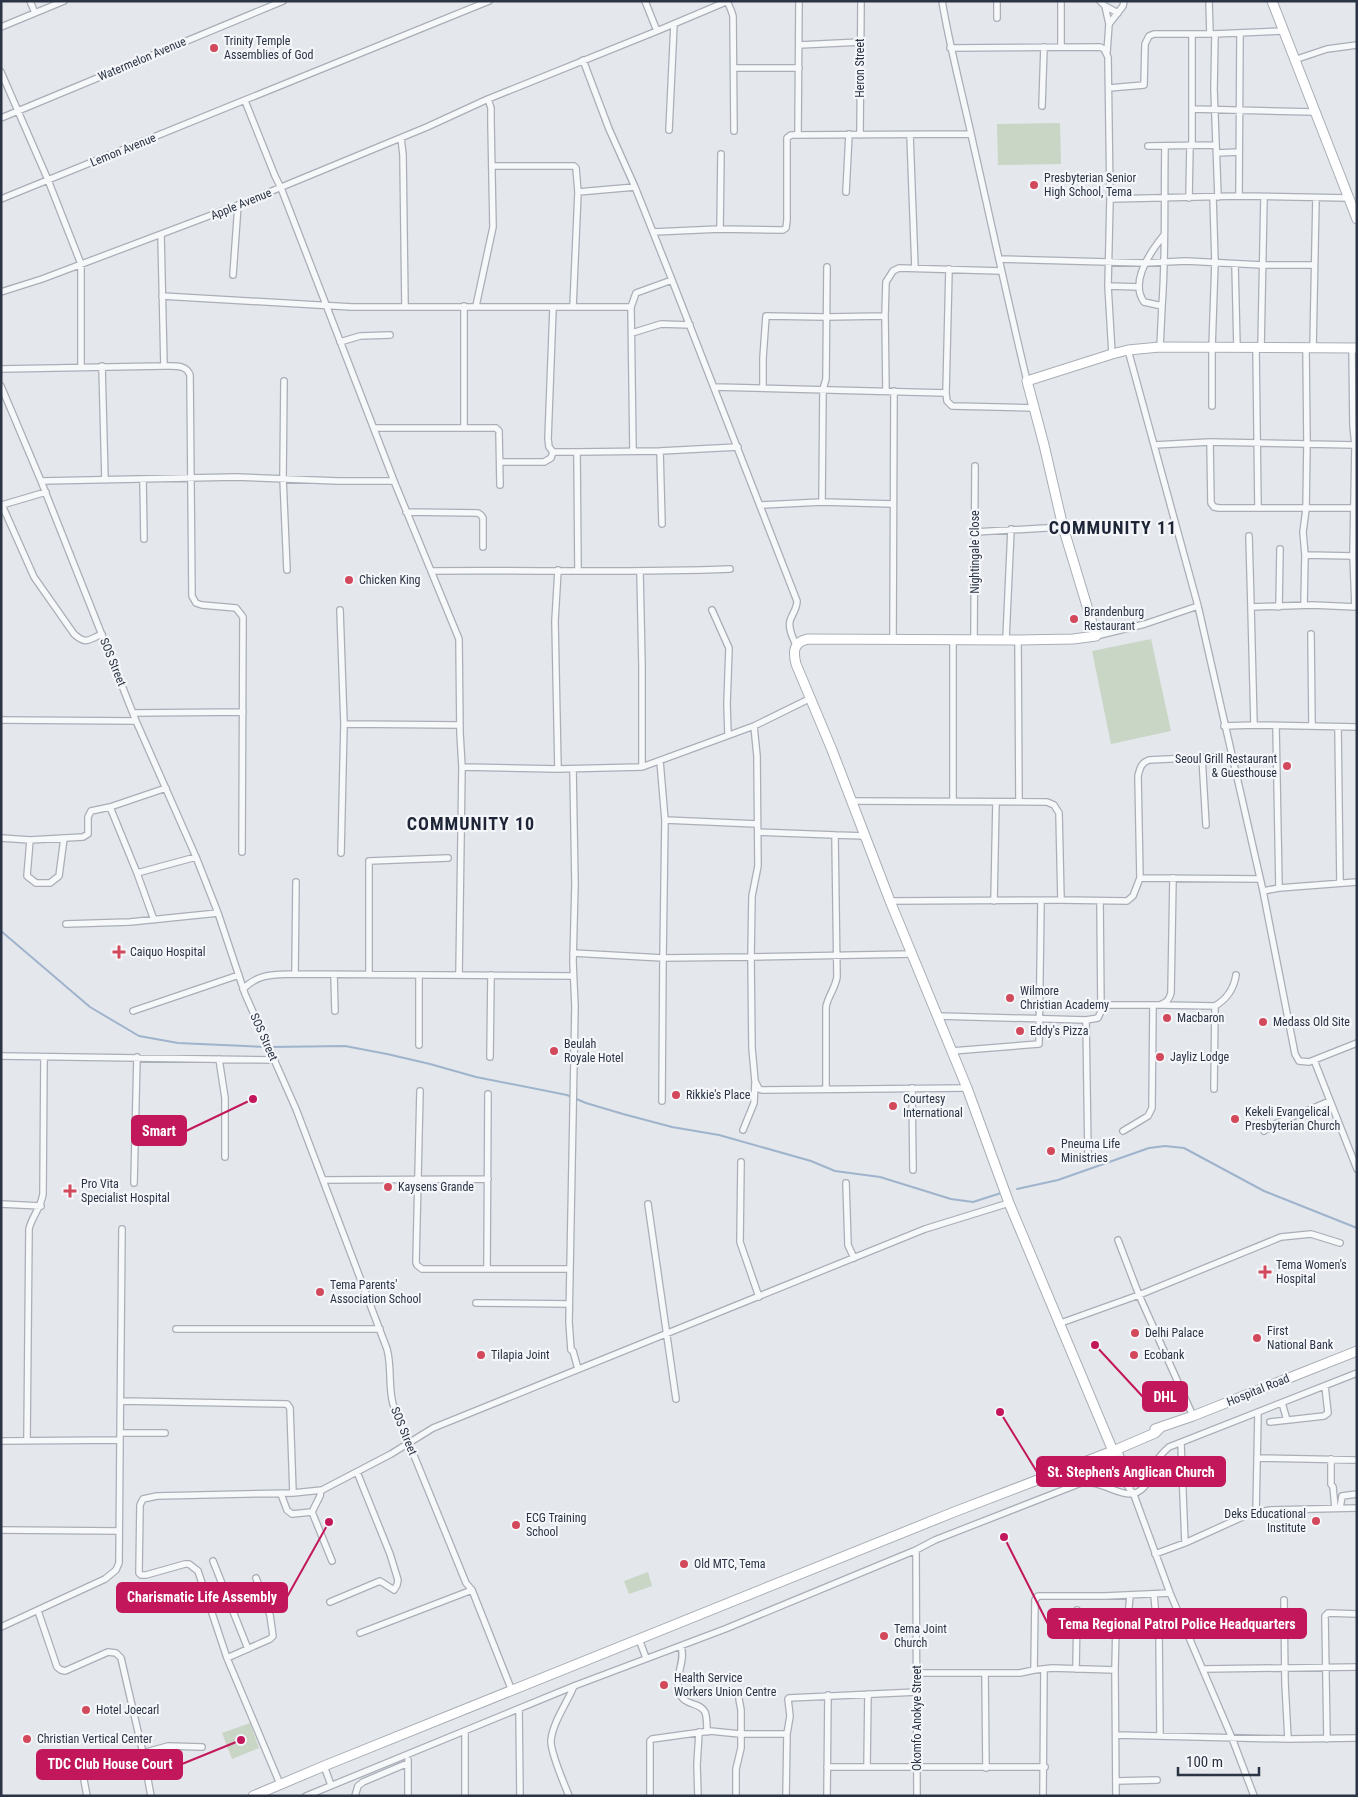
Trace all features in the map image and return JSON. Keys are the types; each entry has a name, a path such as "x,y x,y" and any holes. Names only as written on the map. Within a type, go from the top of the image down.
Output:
{"street":[{"path":"30,1 35,13"},
{"path":"1,27 64,1"},
{"name":"Watermelon Avenue","path":"1,118 283,1"},
{"name":"Lemon Avenue","path":"1,199 489,1"},
{"path":"645,1 657,31"},
{"path":"727,1 733,16 734,130"},
{"name":"Apple Avenue","path":"1,292 238,206 401,138 488,99 727,1"},
{"path":"798,134 799,1"},
{"name":"Heron Street","path":"860,135 861,1"},
{"path":"942,1 950,48 1027,381 1063,527 1096,636"},
{"path":"997,1 997,18"},
{"path":"1061,1 1061,47"},
{"path":"1109,24 1123,6 1124,1"},
{"path":"1209,1 1213,34 1217,153 1212,406"},
{"path":"1272,1 1357,219"},
{"path":"1102,4 1118,13"},
{"path":"1102,4 1109,24 1107,54 1110,262 1108,286 1112,354"},
{"path":"669,130 674,24"},
{"path":"1108,88 1144,85 1145,44 1149,36 1283,32"},
{"path":"1189,198 1192,34"},
{"path":"1239,196 1240,34"},
{"path":"799,45 861,42"},
{"path":"1294,60 1327,49 1357,45"},
{"path":"1042,106 1044,47"},
{"path":"950,48 1100,47 1107,54"},
{"path":"582,60 690,325 797,601 797,607 790,620 790,630 796,645"},
{"path":"734,68 798,68"},
{"path":"1,72 82,264 81,367"},
{"path":"476,306 493,227 490,108 488,99"},
{"path":"245,101 281,188 406,512 459,639 462,768 459,975"},
{"path":"1192,110 1240,109 1314,112"},
{"path":"846,192 849,134"},
{"path":"653,232 784,230 786,228 788,205 787,138 791,135 971,134"},
{"path":"910,135 915,268"},
{"path":"401,138 404,162 405,306"},
{"path":"1148,146 1216,145"},
{"path":"1160,346 1166,263 1164,235 1165,146"},
{"path":"1217,153 1239,152"},
{"path":"720,230 721,154"},
{"path":"492,166 574,166 577,171 578,192 573,308"},
{"path":"578,192 635,187"},
{"path":"1110,199 1239,196 1348,198"},
{"path":"1258,508 1258,348 1264,197"},
{"path":"1304,606 1305,555 1303,532 1306,508 1309,348 1316,198"},
{"path":"233,275 238,206"},
{"path":"161,235 164,366"},
{"path":"1162,306 1144,302 1139,287 1145,263 1164,235"},
{"path":"999,259 1314,265"},
{"path":"1235,264 1237,348"},
{"path":"822,502 827,267"},
{"path":"886,391 885,316 886,282 888,276 899,268 1001,271"},
{"path":"949,269 947,401 952,406 1034,408"},
{"path":"633,451 631,307 636,293 672,280"},
{"path":"1108,286 1139,287"},
{"path":"162,296 352,307 631,307"},
{"path":"464,306 464,428"},
{"path":"553,308 548,439 549,448 553,452 660,451 738,447"},
{"path":"763,388 766,316 885,316"},
{"path":"632,333 661,324 690,325"},
{"path":"340,342 360,336 390,335"},
{"path":"1027,381 1112,354 1160,346 1354,348 1353,426 1356,441 1353,556 1356,607 1251,607"},
{"path":"1128,350 1198,606 1263,891 1296,1059 1300,1062 1309,1062 1357,1043"},
{"path":"102,366 106,480"},
{"path":"1,369 164,366 184,367 188,370 190,375 192,596 196,603 202,605 236,608 243,617 242,852"},
{"path":"284,381 283,478 287,570"},
{"name":"SOS Street","path":"1,386 46,492 136,721 196,857 218,914 243,989 323,1180 390,1357 391,1397 512,1691"},
{"path":"714,386 946,392"},
{"path":"894,391 894,638"},
{"path":"374,428 496,428 499,431 500,485"},
{"path":"1154,445 1210,442 1307,444 1356,441"},
{"path":"1210,442 1211,503 1214,507 1355,508"},
{"path":"660,451 662,524"},
{"path":"500,462 544,462 551,458 553,452"},
{"path":"577,452 578,570"},
{"name":"Nightingale Close","path":"974,639 975,466"},
{"path":"41,481 283,478 330,481 394,481"},
{"path":"143,480 144,539"},
{"path":"46,492 2,505 34,577 74,634 82,641 102,634"},
{"path":"760,505 822,502 893,504"},
{"path":"406,512 478,513 483,518 483,547"},
{"path":"975,532 1063,527"},
{"path":"1006,639 1011,529"},
{"path":"1249,536 1254,725"},
{"path":"1279,607 1280,549"},
{"path":"1305,555 1353,556"},
{"path":"431,571 578,570 640,572 730,569"},
{"path":"558,570 555,621 558,769"},
{"path":"640,572 642,767"},
{"path":"1198,606 1145,624 1096,636 1073,639 808,639 796,645 794,652 796,664 852,801 890,902 952,1051 1009,1203 1058,1324 1114,1447 1126,1484 1134,1495 1170,1594 1232,1738 1254,1796"},
{"path":"340,610 344,724 341,853"},
{"path":"712,610 728,641 729,648 728,735"},
{"path":"1311,634 1312,726"},
{"path":"953,640 954,800"},
{"path":"1018,640 1019,802"},
{"path":"462,768 573,769 642,767 754,726 811,698"},
{"path":"133,713 243,712"},
{"path":"1,720 136,721"},
{"path":"344,724 460,725"},
{"path":"743,1130 754,1103 755,1081 752,1048 751,957 752,896 758,866 758,832 757,756 754,726"},
{"path":"1224,726 1357,728"},
{"path":"1276,726 1279,888"},
{"path":"1338,728 1340,883"},
{"path":"890,902 1127,901 1133,896 1140,878 1138,776 1141,766 1149,760 1231,756"},
{"path":"1202,757 1206,824"},
{"path":"660,761 665,820 662,1101"},
{"path":"573,769 575,851 573,976 575,1007 569,1304 571,1350 573,1351 578,1369"},
{"path":"1,838 30,840 86,836 88,834 89,813 91,811 110,807 166,788"},
{"path":"852,801 954,800 1047,802 1054,805 1059,813 1061,900"},
{"path":"994,901 996,802"},
{"path":"110,807 138,873 154,920"},
{"path":"665,820 757,824"},
{"path":"758,832 865,836"},
{"path":"826,1089 826,1007 828,997 835,987 837,977 835,835"},
{"path":"30,840 27,876 36,883 50,883 59,876 64,838"},
{"path":"138,873 196,857"},
{"path":"369,975 369,861 448,858"},
{"path":"1140,878 1260,879"},
{"path":"1157,1005 1166,1003 1171,993 1172,878"},
{"path":"295,974 296,882"},
{"path":"1263,891 1357,882"},
{"path":"952,1051 1036,1046 1039,1044 1041,901"},
{"path":"938,1016 1086,1020 1098,1018 1101,1005 1100,902"},
{"path":"66,924 130,922 218,914"},
{"path":"574,953 663,958 913,954"},
{"path":"243,989 251,981 260,977 295,974 573,976"},
{"path":"133,1011 239,975"},
{"path":"334,975 335,1011"},
{"path":"419,975 419,1045"},
{"path":"1101,1005 1215,1006 1224,1001 1231,990 1236,975"},
{"path":"490,1057 491,976"},
{"path":"1123,1131 1148,1116 1152,1108 1157,1005"},
{"path":"1214,1089 1215,1006"},
{"path":"1086,1020 1088,1155"},
{"path":"1,1056 274,1060"},
{"path":"27,1440 30,1229 32,1220 41,1206 43,1187 44,1057"},
{"path":"134,1183 137,1057"},
{"path":"219,1059 225,1098 225,1157"},
{"path":"1314,1060 1357,1169"},
{"path":"755,1081 759,1089 762,1090 966,1088"},
{"path":"912,1088 913,1170"},
{"path":"420,1092 417,1265 422,1269 570,1269"},
{"path":"487,1269 488,1094"},
{"path":"1264,1131 1275,1124 1330,1101"},
{"path":"741,1162 740,1242 759,1296"},
{"path":"323,1180 488,1179"},
{"path":"846,1182 848,1245 854,1258"},
{"path":"280,1784 227,1658 198,1571 189,1564 146,1575 138,1573 140,1505 143,1499 157,1496 293,1494 320,1490 398,1450 433,1428 925,1229 1009,1203"},
{"path":"1,1204 41,1206"},
{"path":"648,1204 676,1399"},
{"path":"1,1627 106,1579 112,1574 119,1563 122,1229"},
{"path":"1058,1324 1139,1296 1282,1237 1311,1234 1340,1243"},
{"path":"1118,1240 1139,1296 1193,1416"},
{"path":"476,1303 569,1304"},
{"path":"176,1329 380,1329"},
{"name":"Hospital Road","path":"253,1796 1071,1466 1075,1462 1153,1429 1193,1416 1357,1351"},
{"path":"306,1796 574,1686 682,1646 916,1550 935,1540 1081,1483 1095,1482 1125,1494 1134,1495 1147,1484 1152,1469 1161,1454 1169,1447 1181,1444 1357,1373"},
{"path":"1270,1422 1324,1416 1328,1413 1325,1386"},
{"path":"121,1401 287,1404 290,1408 293,1494"},
{"path":"1282,1403 1287,1420"},
{"path":"1256,1512 1258,1413"},
{"path":"1,1441 166,1433"},
{"path":"1181,1444 1185,1543"},
{"path":"1257,1458 1357,1460"},
{"path":"1331,1459 1330,1484 1333,1488 1338,1508"},
{"path":"330,1602 380,1581 394,1590 398,1585 390,1554 356,1472"},
{"path":"320,1490 320,1496 312,1512 332,1561"},
{"path":"281,1494 287,1510 292,1514 299,1515 312,1512"},
{"path":"1338,1508 1342,1496 1357,1494"},
{"path":"1155,1554 1256,1512 1357,1508"},
{"path":"1,1530 119,1531"},
{"name":"Okomfo Anokye Street","path":"916,1550 917,1796"},
{"path":"213,1561 248,1649"},
{"path":"227,1658 270,1639 274,1633 270,1615 256,1578"},
{"path":"360,1633 472,1590"},
{"path":"1034,1670 1035,1600 1038,1596 1170,1594"},
{"path":"1154,1595 1159,1633 1160,1736"},
{"path":"1128,1617 1130,1596"},
{"path":"1284,1600 1288,1739"},
{"path":"1076,1669 1077,1610"},
{"path":"38,1611 57,1667 61,1670 65,1671 108,1652 116,1653 121,1658 151,1796"},
{"path":"1327,1738 1325,1616 1328,1613 1357,1614"},
{"path":"1116,1796 1116,1622 1128,1617 1156,1617"},
{"path":"639,1639 646,1658"},
{"path":"682,1646 684,1655 678,1680 678,1691 682,1698 690,1704 700,1707 705,1713 707,1732"},
{"path":"1203,1669 1357,1667"},
{"path":"917,1673 1020,1673 1044,1669 1115,1670"},
{"path":"1043,1796 1044,1669"},
{"path":"985,1673 986,1768"},
{"path":"569,1796 552,1750 551,1740 554,1728 574,1686"},
{"path":"786,1796 787,1734 790,1716 788,1698 917,1692"},
{"path":"867,1767 868,1694"},
{"path":"827,1796 828,1695"},
{"path":"736,1796 736,1774 740,1750 741,1710 739,1699"},
{"path":"519,1709 520,1796"},
{"path":"465,1732 465,1796"},
{"path":"698,1796 699,1732"},
{"path":"650,1796 650,1741 655,1737 699,1732 787,1734"},
{"path":"1116,1735 1288,1739 1357,1738"},
{"path":"87,1796 81,1764 143,1753 168,1746 202,1747"},
{"path":"408,1755 408,1796"},
{"path":"356,1796 358,1786 363,1782 408,1763"},
{"path":"324,1766 331,1785"},
{"path":"827,1767 1044,1767"},
{"path":"1116,1781 1157,1780"}],"green space":[{"path":"1060,123 1061,164 998,165 997,124"},
{"path":"1151,639 1171,731 1111,744 1092,651"},
{"path":"648,1572 652,1586 629,1594 624,1581"},
{"path":"250,1723 259,1748 232,1759 222,1733"}],"waterway":[{"path":"1,931 90,1007 139,1036 178,1043 266,1047"},
{"path":"270,1047 345,1046 387,1054 476,1077 567,1095 623,1114 672,1127 719,1135 811,1161 835,1171 880,1177 951,1199 973,1202 1001,1193"},
{"path":"1017,1189 1058,1180 1149,1148 1165,1146 1184,1148 1264,1191 1357,1228"}],"place":[{"name":"Trinity Temple Assemblies of God","path":"214,48"},
{"name":"Presbyterian Senior High School, Tema","path":"1034,185"},
{"name":"Chicken King","path":"349,580"},
{"name":"Brandenburg Restaurant","path":"1074,619"},
{"name":"Seoul Grill Restaurant & Guesthouse","path":"1287,766"},
{"name":"Caiquo Hospital","path":"119,952"},
{"name":"Wilmore Christian Academy","path":"1010,998"},
{"name":"Macbaron","path":"1167,1018"},
{"name":"Medass Old Site","path":"1263,1022"},
{"name":"Eddy's Pizza","path":"1020,1031"},
{"name":"Beulah Royale Hotel","path":"554,1051"},
{"name":"Jayliz Lodge","path":"1160,1057"},
{"name":"Rikkie's Place","path":"676,1095"},
{"name":"Smart","path":"253,1099"},
{"name":"Courtesy International","path":"893,1106"},
{"name":"Kekeli Evangelical Presbyterian Church","path":"1235,1119"},
{"name":"Pneuma Life Ministries","path":"1051,1151"},
{"name":"Kaysens Grande","path":"388,1187"},
{"name":"Pro Vita Specialist Hospital","path":"70,1191"},
{"name":"Tema Women's Hospital","path":"1265,1272"},
{"name":"Tema Parents' Association School","path":"320,1292"},
{"name":"Delhi Palace","path":"1135,1333"},
{"name":"First National Bank","path":"1257,1338"},
{"name":"DHL","path":"1095,1345"},
{"name":"Tilapia Joint","path":"481,1355"},
{"name":"Ecobank","path":"1134,1355"},
{"name":"St. Stephen's Anglican Church","path":"1000,1412"},
{"name":"Deks Educational Institute","path":"1316,1521"},
{"name":"Charismatic Life Assembly","path":"329,1522"},
{"name":"ECG Training School","path":"516,1525"},
{"name":"Tema Regional Patrol Police Headquarters","path":"1004,1537"},
{"name":"Old MTC, Tema","path":"684,1564"},
{"name":"Tema Joint Church","path":"884,1636"},
{"name":"Health Service Workers Union Centre","path":"664,1685"},
{"name":"Hotel Joecarl","path":"86,1710"},
{"name":"Christian Vertical Center","path":"27,1739"},
{"name":"TDC Club House Court","path":"241,1740"}],"district":[{"name":"COMMUNITY 11","path":"1113,528"},
{"name":"COMMUNITY 10","path":"471,824"}]}
